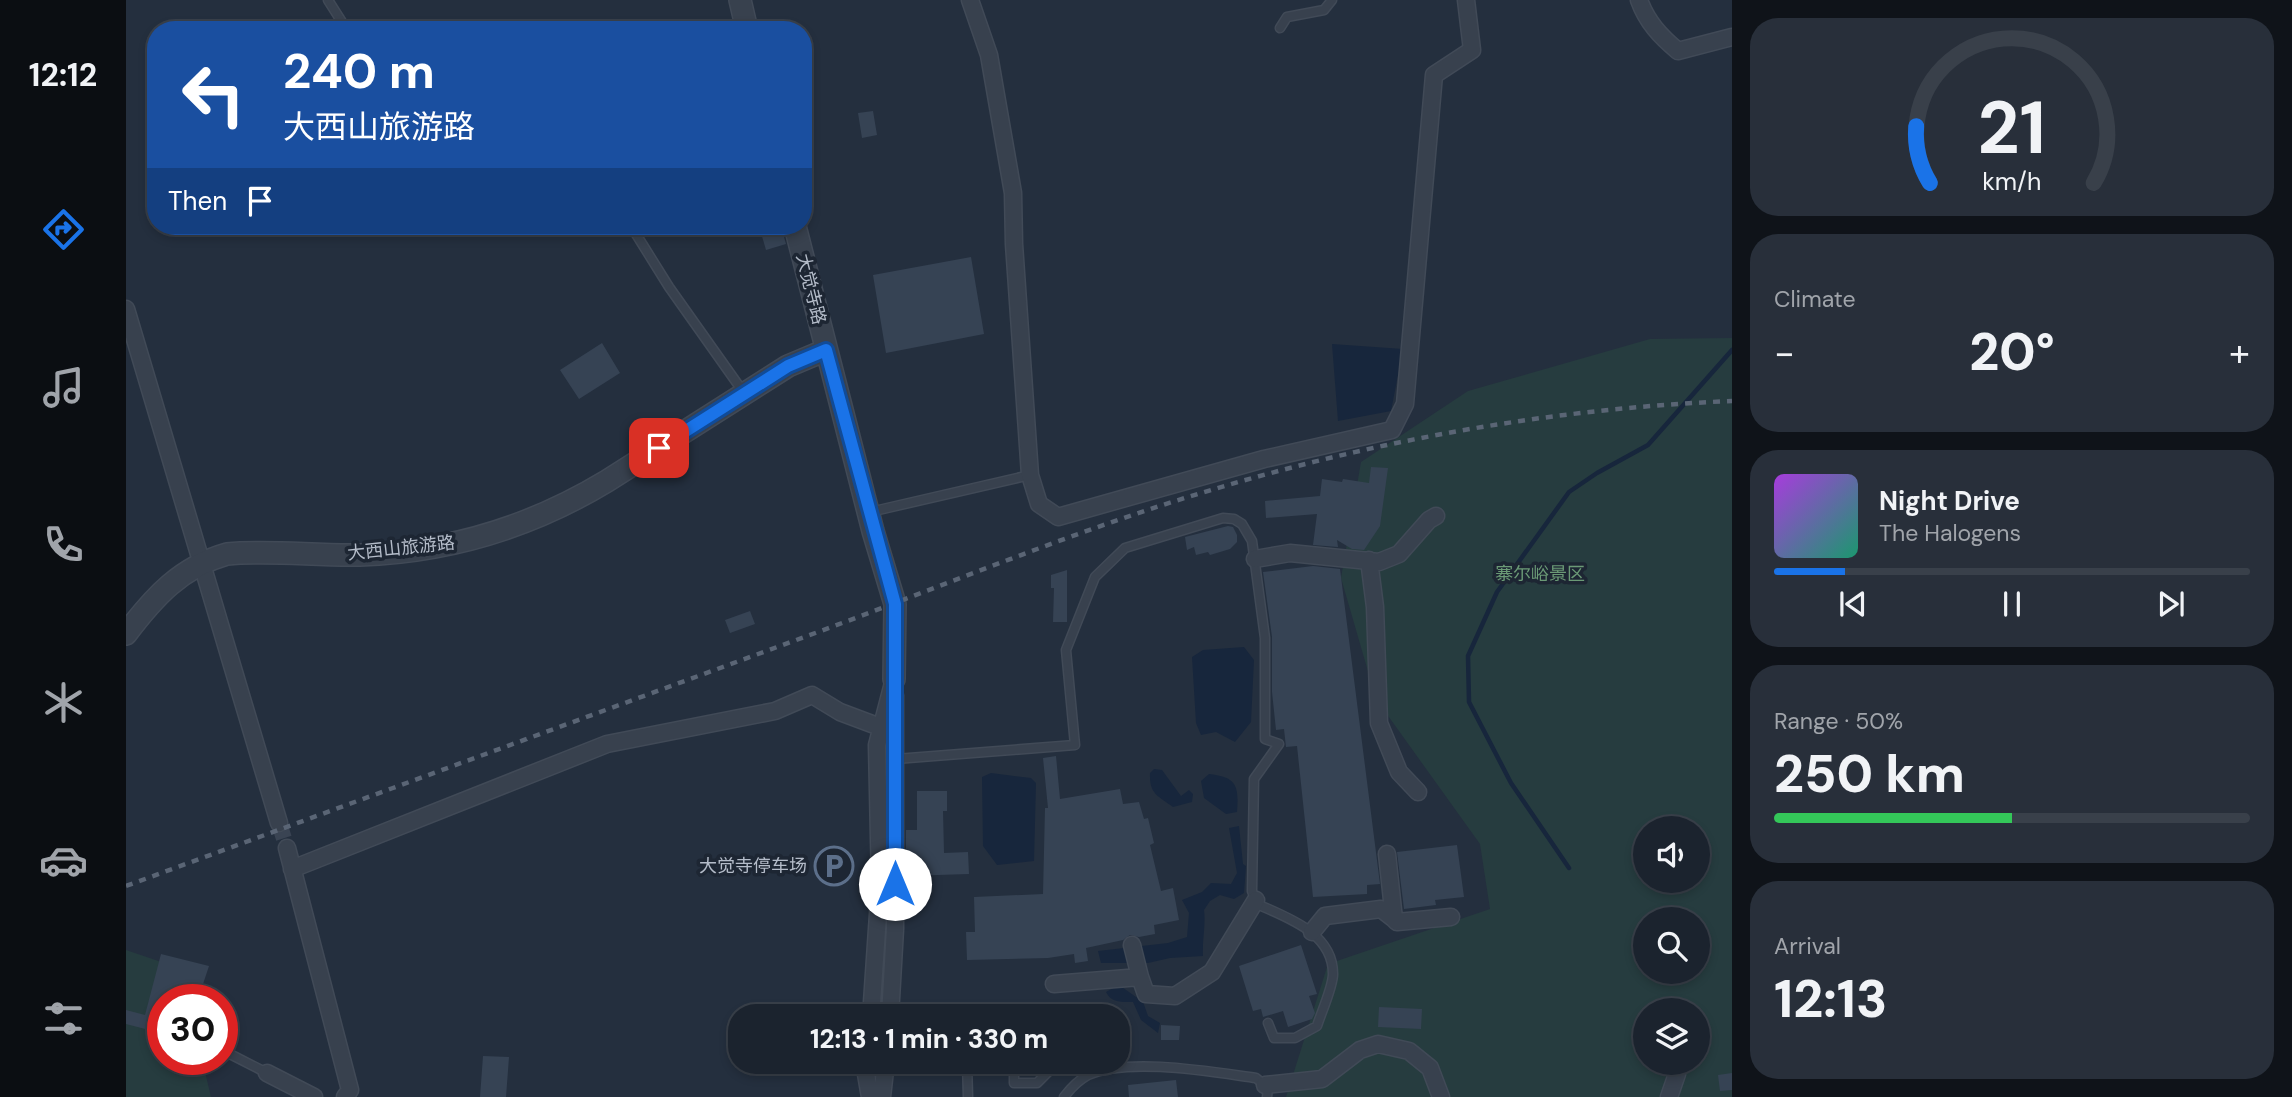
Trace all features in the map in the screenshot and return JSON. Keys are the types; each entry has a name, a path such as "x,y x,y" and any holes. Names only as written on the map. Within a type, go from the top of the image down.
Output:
{"street":[{"path":"740,0 745,21"},
{"path":"970,0 989,55 1013,193 1030,475 1039,503 1058,517 1264,459 1392,429 1405,404 1434,75 1472,50 1466,0"},
{"path":"1639,0 1660,37 1678,51 1732,37"},
{"name":"大觉寺路","path":"797,235 895,604 895,929 891,1004"},
{"path":"126,309 279,823"},
{"name":"大西山旅游路","path":"126,634 174,578 201,563 227,554 391,553 440,547 493,534 529,521 578,499 788,366 826,350"},
{"path":"1255,559 1290,553 1379,562 1399,554 1429,520 1436,516"},
{"path":"1369,561 1375,607 1379,723 1399,772 1418,792"},
{"name":"大觉寺路","path":"872,1004 880,886 877,745 894,679"},
{"path":"292,869 607,744 775,711 812,695 840,712 880,727"},
{"path":"287,848 350,1090 345,1097"},
{"path":"1387,854 1394,919"},
{"path":"1132,945 1146,994 1175,996 1212,972 1256,900"},
{"path":"1312,932 1325,916 1381,909 1397,922 1451,916"},
{"path":"1054,985 1140,976"},
{"path":"1266,1091 1322,1079 1360,1050 1378,1044 1409,1051 1430,1068 1441,1097"},
{"path":"267,1073 314,1097"},
{"path":"866,1074 870,1097"},
{"path":"882,1097 885,1074"},
{"path":"1669,1097 1677,1075"}],"lane":[{"path":"328,0 341,21"},
{"path":"1280,28 1287,17 1324,10 1332,0"},
{"path":"637,235 669,287 744,393"},
{"path":"870,512 1030,475"},
{"path":"896,759 1075,745 1066,650 1095,577 1125,548 1223,518 1234,519 1242,524 1252,541 1265,638 1265,739 1279,744 1254,779 1252,891 1257,904 1318,935 1326,949 1333,974 1317,1026 1294,1038 1273,1038 1268,1023"},
{"path":"238,1059 267,1073"},
{"path":"1064,1097 1086,1076 1104,1070 1163,1067 1256,1078 1266,1091"},
{"path":"967,1074 968,1097"},
{"path":"1014,1074 1014,1083 1037,1083 1046,1074"}],"green space":[{"name":"寨尔峪景区","path":"1732,338 1732,1097 1286,1097 1328,964 1490,909 1480,844 1376,699 1341,578 1361,462 1468,391 1650,339"},
{"path":"126,950 182,969 186,984 147,984 147,1075 206,1075 211,1097 126,1097"}],"water":[{"path":"1332,344 1403,349 1391,411 1338,421"},
{"path":"1244,647 1254,660 1251,722 1235,742 1216,732 1201,735 1196,723 1192,657 1203,650"},
{"path":"1154,769 1162,770 1181,796 1189,790 1193,794 1192,802 1173,807 1159,797 1151,786 1150,773"},
{"path":"991,773 1031,778 1036,783 1034,861 997,865 983,846 982,777"},
{"path":"1209,774 1231,780 1234,784 1237,812 1226,814 1204,798 1201,781"},
{"path":"1239,826 1243,864 1246,866 1244,893 1234,899 1220,895 1210,901 1204,910 1203,956 1170,958 1148,963 1101,963 1098,951 1168,943 1187,937 1189,913 1182,900 1202,892 1211,883 1231,884 1237,873 1229,828"},
{"path":"1119,985 1142,999 1148,1016 1160,1023 1158,1033 1141,1020 1133,1002 1117,1001 1108,996 1106,992"}],"building":[{"path":"873,111 877,135 862,138 858,113"},
{"path":"762,235 784,235 786,244 766,250"},
{"path":"971,257 984,334 886,353 873,275"},
{"path":"602,343 620,373 579,399 560,370"},
{"path":"1371,467 1388,468 1380,526 1364,550 1352,549 1337,540 1338,547 1313,545 1317,514 1266,518 1265,501 1320,496 1322,479 1369,483"},
{"path":"1233,527 1237,535 1237,542 1230,549 1210,555 1208,552 1196,555 1194,547 1187,550 1185,537"},
{"path":"1313,566 1340,569 1380,884 1367,885 1367,894 1313,897 1297,746 1286,747 1284,729 1276,730 1272,692 1272,637 1263,572"},
{"path":"1067,570 1067,622 1053,622 1054,588 1051,588 1051,575"},
{"path":"750,611 755,624 730,633 725,620"},
{"path":"1056,756 1060,799 1120,789 1123,804 1139,802 1144,819 1148,818 1154,843 1150,845 1161,891 1173,888 1179,920 1154,925 1155,934 1139,937 1130,935 1123,940 1086,948 1088,961 1075,963 1074,954 1048,958 967,960 966,932 975,932 974,897 1043,894 1045,808 1048,808 1043,758"},
{"path":"917,791 947,791 947,811 943,811 944,853 968,852 969,874 906,876 906,830 917,830"},
{"path":"1457,845 1464,897 1435,900 1436,905 1404,909 1397,852"},
{"path":"1301,945 1317,994 1309,996 1315,1013 1312,1019 1288,1027 1283,1011 1263,1017 1261,1009 1253,1011 1239,966"},
{"path":"161,954 209,966 203,984 153,984"},
{"path":"147,1007 147,1029 126,1024 126,1010 145,1015"},
{"path":"1379,1007 1422,1009 1421,1029 1378,1027"},
{"path":"1161,1025 1180,1026 1179,1040 1161,1040"},
{"path":"483,1056 509,1057 506,1097 480,1097"},
{"path":"1732,1073 1732,1090 1720,1091 1718,1075"},
{"path":"1176,1080 1178,1097 1129,1097 1128,1085"}],"waterway":[{"path":"1569,868 1511,783 1469,702 1468,656 1497,592 1569,492 1648,445 1732,350"}],"tunnel":[{"path":"279,823 287,848"}],"railway":[{"path":"126,886 1095,528 1172,502 1329,458 1409,440 1569,414 1732,401"}],"place":[{"name":"大觉寺停车场","path":"834,866"}],"route":[{"path":"659,448 788,366 826,350 895,604 895,884"}]}
